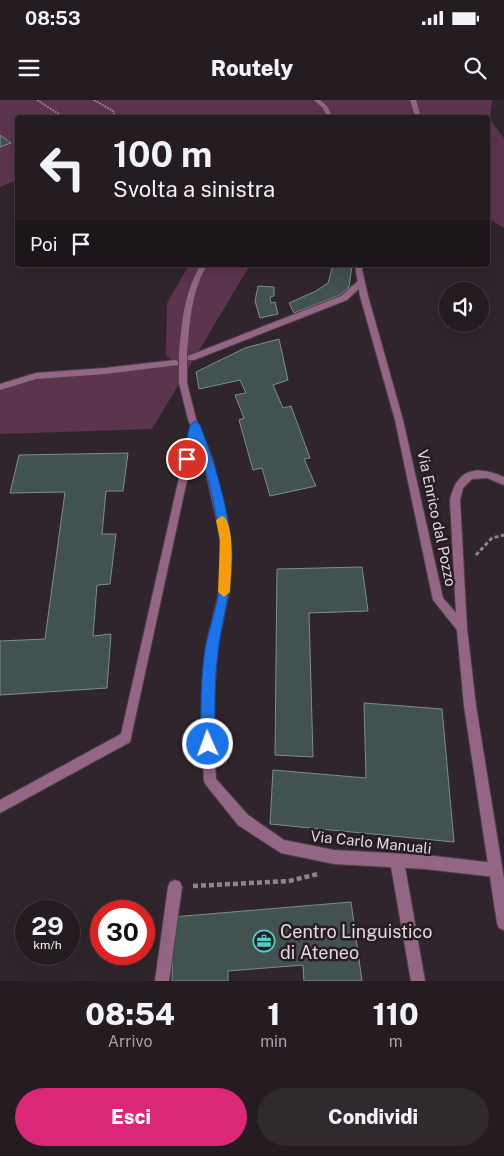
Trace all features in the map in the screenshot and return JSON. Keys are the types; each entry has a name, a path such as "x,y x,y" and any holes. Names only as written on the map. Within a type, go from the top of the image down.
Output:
{"street":[{"path":"317,100 325,107 329,115"},
{"path":"413,100 418,115"},
{"name":"Via Carlo Manuali","path":"203,267 199,272 192,298 183,354 179,366 195,425 208,460 226,540 225,588 212,645 208,693 207,726 210,781 243,820 280,846 334,857 495,870"},
{"name":"Via Enrico dal Pozzo","path":"358,267 360,283 399,420 438,600 462,628"},
{"path":"191,358 344,298 360,283"},
{"path":"0,387 36,376 179,366"},
{"path":"0,807 126,738 195,425"},
{"path":"504,481 488,473 471,476 460,484 455,500 462,628 470,706 504,922"},
{"path":"397,861 418,981"},
{"path":"162,981 175,887"}],"path":[{"path":"37,100 60,115"},
{"path":"94,100 113,111 115,115"},
{"path":"473,558 492,538 504,535"},
{"path":"175,887 289,881 327,872"}],"shaded area":[{"path":"0,100 492,100 490,120 490,115 15,115 15,181 0,187"},
{"path":"490,120 504,138 504,228 490,219"},
{"path":"188,267 249,267 152,429 0,434 0,387 36,376 174,362 166,355 167,303"}],"building":[{"path":"0,135 11,143 0,147"},
{"path":"332,267 352,267 349,287 340,295 294,313 289,303 316,291 328,283"},
{"path":"258,286 274,287 274,296 270,297 271,303 275,302 278,314 260,318 255,301"},
{"path":"279,339 288,380 273,385 283,408 291,406 310,458 304,459 316,486 270,496 262,468 253,470 239,420 244,418 235,395 246,393 240,380 199,389 196,372 245,348"},
{"path":"128,453 123,491 106,491 102,534 116,534 110,584 97,585 93,636 111,634 107,688 0,695 0,641 45,639 65,492 10,493 19,455"},
{"path":"362,567 368,611 309,613 313,757 275,755 277,569"},
{"path":"364,703 442,709 454,842 270,824 273,770 366,778"},
{"name":"Centro Linguistico di Ateneo","path":"351,902 362,981 304,981 303,965 228,971 228,981 172,981 173,917"}],"slow traffic":[{"path":"222,520 226,540 224,592"}],"place":[{"name":"Centro Linguistico di Ateneo","path":"264,941"}],"route":[{"path":"187,459 195,425 208,460 226,540 225,588 212,645 208,693 208,744"}]}
